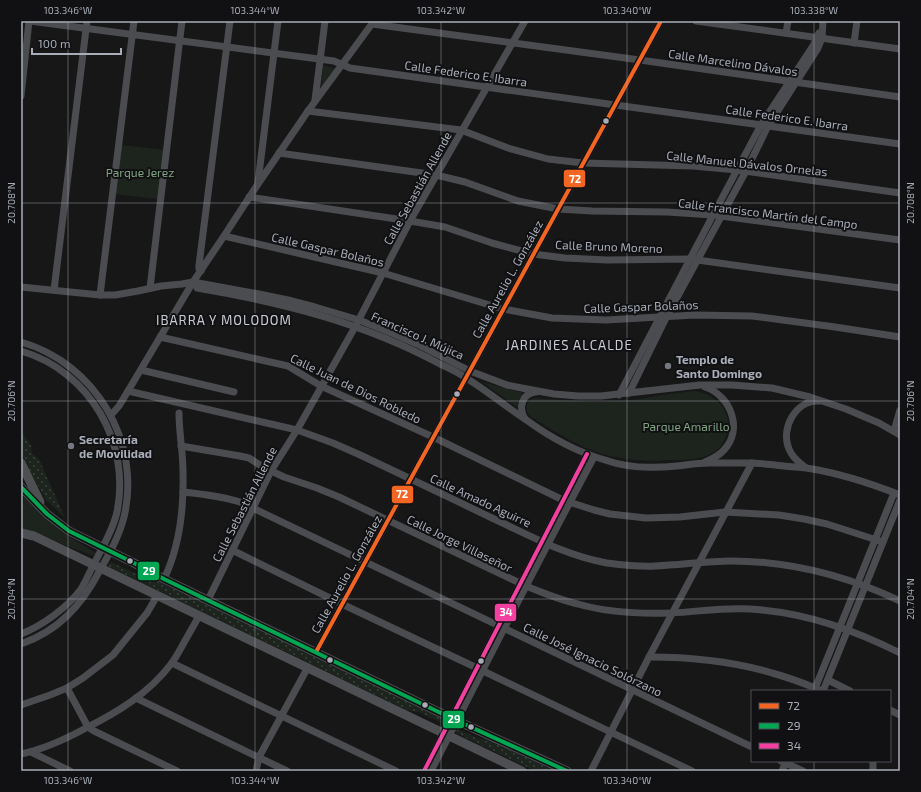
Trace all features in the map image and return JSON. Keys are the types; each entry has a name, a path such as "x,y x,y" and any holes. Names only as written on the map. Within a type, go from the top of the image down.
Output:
{"main road":[{"path":"21,463 44,511"},
{"path":"21,487 44,511 69,531 164,579 454,720 567,771"},
{"path":"21,533 34,536 522,771"}],"street":[{"name":"Calle Federico E. Ibarra","path":"30,21 86,25 180,41 334,61 350,68 900,144"},
{"path":"21,96 30,21"},
{"path":"100,295 134,21"},
{"path":"150,288 182,21"},
{"path":"201,271 199,269 199,265 230,21"},
{"path":"258,184 278,21"},
{"path":"315,101 325,21"},
{"name":"Calle Sebastián Allende","path":"208,600 271,471 297,430 357,323 410,221 525,21"},
{"name":"Calle Aurelio L. González","path":"316,652 661,21"},
{"path":"696,21 753,25 786,33 900,49"},
{"path":"786,33 788,21"},
{"path":"854,43 857,21"},
{"path":"111,415 119,406 191,285 249,197 308,110 372,22"},
{"name":"Calle Marcelino Dávalos","path":"372,22 900,97"},
{"path":"629,393 668,316 713,215 737,170 820,38 823,23"},
{"path":"54,290 86,25"},
{"name":"Calle Manuel Dávalos Ornelas","path":"308,110 461,130 508,148 548,159 583,163 686,165 737,170 900,193"},
{"path":"619,394 659,317 721,216 746,172 765,126"},
{"name":"Calle Francisco Martín del Campo","path":"279,153 436,175 465,182 518,201 558,209 667,212 713,215 900,240"},
{"name":"Calle Bruno Moreno","path":"249,197 445,227 492,243 533,254 565,258 607,260 694,260 900,288"},
{"name":"Calle Gaspar Bolaños","path":"224,236 383,273 503,309 552,318 606,320 695,315 752,316 900,337"},
{"path":"21,287 100,295 127,294 161,286 182,284 191,285"},
{"name":"Francisco J. Mújica","path":"191,285 357,323 394,334 417,344 468,374 507,385 540,392 578,396 619,394 700,385 732,385 772,388 797,393 827,402 864,416 897,433"},
{"name":"Calle Juan de Dios Robledo","path":"160,337 288,366 321,386 433,437 566,501 610,514 646,518 680,517 725,512 779,515 827,524 883,542"},
{"path":"21,342 32,345 66,364 94,390 111,415 117,427 124,448 128,485 127,502 123,522 118,535 106,550 97,567 88,592 64,620 47,632 21,644"},
{"path":"21,351 52,365 72,378 89,396 101,413 109,430 116,452 120,485 116,514 106,550"},
{"path":"141,370 234,392"},
{"path":"468,374 526,420 558,440 594,457 639,467 660,467 702,463 752,463 806,468 859,480 897,494 875,539 814,689 777,674 753,668 688,658 649,657"},
{"path":"700,385 710,388 722,397 731,411 734,423 732,438 724,451 712,459 702,463"},
{"name":"Calle Amado Aguirre","path":"128,391 297,430 333,443 545,543 583,557 623,565 655,566 730,561 776,563 824,572 866,586 900,601"},
{"path":"526,420 522,412 522,402 528,394 532,392 540,392"},
{"path":"806,468 797,462 789,450 786,440 788,425 793,415 807,403 814,401 827,402"},
{"path":"897,433 900,410"},
{"path":"164,579 173,560 183,511 183,472 179,413"},
{"name":"Calle Jorge Villaseñor","path":"181,446 249,458 271,471 317,488 388,520 523,585 564,600 597,609 626,613 672,613 731,609 767,610 810,618 840,627 900,653"},
{"path":"424,771 454,720 566,501 587,454"},
{"path":"566,501 594,457"},
{"path":"591,771 698,563 752,463"},
{"name":"Calle José Ignacio Solórzano","path":"183,492 229,498 240,502 751,747"},
{"path":"823,690 900,500"},
{"path":"232,550 692,771"},
{"path":"21,634 46,621 66,604 97,567"},
{"path":"21,705 50,696 67,688 83,678 113,655 147,613 158,596"},
{"path":"21,754 31,752 70,737 105,719 136,698 155,682 172,663 199,616"},
{"path":"172,663 396,771"},
{"path":"256,771 259,757 308,668"},
{"path":"828,680 848,690"},
{"path":"67,688 88,727 177,771"},
{"path":"136,698 287,771"},
{"path":"891,710 900,715"},
{"path":"431,771 446,734"},
{"path":"31,752 70,771"},
{"path":"782,771 784,762 803,771"}],"green space":[{"path":"323,65 335,69 321,88"},
{"name":"Parque Jerez","path":"121,145 165,150 158,199 114,194"},
{"path":"482,382 524,393 519,399 518,408"},
{"name":"Parque Amarillo","path":"694,391 703,393 717,400 726,412 728,428 723,442 714,453 692,459 662,461 642,460 602,454 569,439 531,417 526,407 528,402 534,398 593,402 620,401"},
{"path":"21,431 31,445 32,454 39,459 65,518 46,500 21,456"},
{"path":"24,496 63,533 96,553 94,556 33,531 21,530 21,515"},
{"path":"111,562 143,577 149,577 444,718 445,722 442,723 418,712 407,710 108,566"},
{"path":"456,729 480,739 490,740 555,771 535,771 456,733"}],"transit line":[{"name":"72","path":"316,652 661,21"},
{"name":"34","path":"424,771 587,454"},
{"name":"29","path":"21,487 47,514 69,531 164,579 451,718 567,771"}],"place":[{"name":"Templo de Santo Domingo","path":"668,366"},
{"name":"Secretaría de Movilidad","path":"71,446"}],"district":[{"name":"IBARRA Y MOLODOM","path":"224,320"},
{"name":"JARDINES ALCALDE","path":"569,345"}]}
